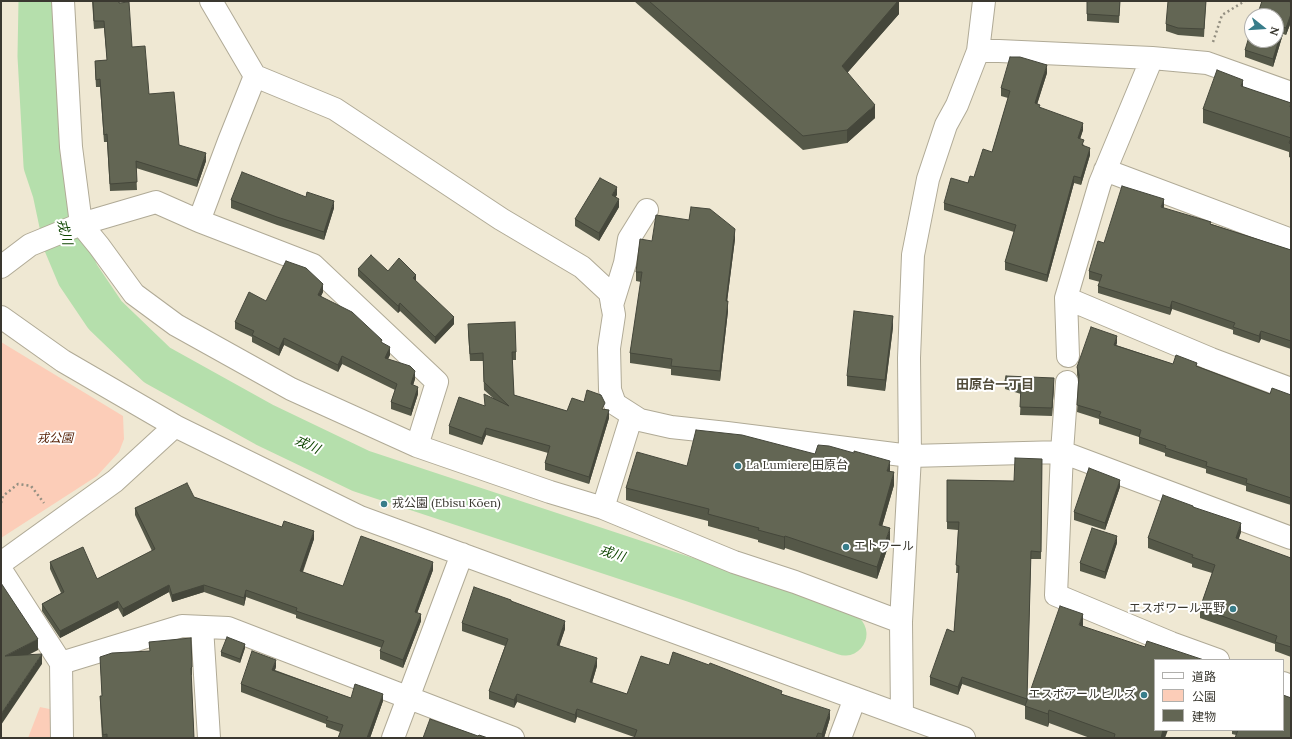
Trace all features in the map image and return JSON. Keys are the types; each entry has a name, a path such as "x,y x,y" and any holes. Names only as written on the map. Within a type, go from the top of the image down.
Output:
{"street":[{"path":"63,1 71,147 81,224 134,294 176,325 291,389 416,446 550,492 603,508 734,562 795,582 901,622"},
{"path":"211,1 255,76 334,109 501,219 582,267 610,293 614,315 609,348 610,390 615,404 640,420 671,427 910,456 1062,452 1291,538"},
{"path":"902,715 901,622 910,456 909,358 913,255 928,179 946,125 957,105 978,51 984,1"},
{"path":"978,51 1152,58 1206,63 1291,93"},
{"path":"1068,356 1066,298 1100,183 1152,58"},
{"path":"199,221 255,76"},
{"path":"1105,170 1291,240"},
{"path":"1,266 30,245 81,224 156,202 199,221 313,265 437,382 416,446"},
{"path":"612,305 625,263 630,239 647,210"},
{"path":"1066,298 1211,359 1291,389"},
{"path":"1,317 64,361 175,426 360,517 964,738"},
{"path":"1067,382 1062,452 1056,595 1171,643 1215,659"},
{"path":"603,508 632,415"},
{"path":"1,562 115,481 175,426"},
{"path":"393,738 462,554"},
{"path":"1,570 61,663 62,738"},
{"path":"61,663 182,626 228,628 513,738"},
{"path":"202,627 210,738"},
{"path":"840,738 855,698"}],"path":[{"path":"1206,63 1222,14 1246,1"},
{"path":"1,503 3,496 18,484 31,486 44,504"}],"green space":[{"name":"戎公園","path":"1,342 123,416 124,439 119,452 97,476 1,538"},
{"path":"40,707 54,710 54,738 28,738"}],"building":[{"path":"93,1 119,1 119,3 129,2 132,47 145,46 149,94 174,92 179,145 206,153 197,180 136,161 137,182 110,184 107,134 104,135 100,79 96,80 95,61 107,60 104,21 94,21"},
{"path":"649,1 898,1 842,66 875,105 847,130 803,136"},
{"path":"1087,1 1120,1 1119,16 1087,14"},
{"path":"1168,1 1206,1 1204,29 1178,28 1166,24"},
{"path":"1262,1 1291,2 1291,14 1286,28 1284,27 1284,8 1260,8"},
{"path":"1246,48 1276,48 1273,59 1245,50"},
{"path":"1010,57 1020,57 1047,65 1035,103 1040,105 1039,107 1083,123 1078,138 1084,140 1082,145 1090,148 1081,178 1074,176 1047,275 1005,262 1016,225 944,203 951,178 968,183 970,176 974,177 983,149 992,152 1010,91 1001,88"},
{"path":"1217,70 1243,80 1241,86 1291,103 1291,138 1203,109"},
{"path":"242,172 306,197 307,192 334,201 324,232 231,200"},
{"path":"600,178 617,187 612,195 619,199 599,233 575,219"},
{"path":"1122,186 1164,199 1161,207 1211,222 1210,224 1291,250 1291,341 1261,331 1259,336 1233,327 1235,323 1172,301 1170,308 1098,286 1102,275 1089,271 1098,241 1104,243"},
{"path":"691,207 710,209 735,229 726,301 728,301 720,371 671,366 672,359 630,353 642,272 636,272 640,239 652,241 656,215 689,220"},
{"path":"371,255 388,271 399,258 416,275 413,278 454,317 435,337 400,303 398,306 358,269"},
{"path":"286,261 306,268 323,284 318,295 352,312 382,340 381,342 390,347 385,358 410,366 415,371 411,384 418,387 411,409 391,402 397,384 342,356 338,365 284,338 279,349 252,335 254,331 235,322 249,292 266,301"},
{"path":"854,311 893,316 885,380 847,376"},
{"path":"515,322 516,352 512,352 514,395 567,411 572,398 584,402 587,390 601,395 605,403 602,409 609,410 589,477 545,463 550,446 486,428 482,438 449,426 459,397 485,406 484,394 509,406 484,382 483,353 470,354 468,324"},
{"path":"1091,327 1117,336 1114,345 1173,364 1176,355 1197,363 1196,366 1270,394 1272,388 1291,395 1291,498 1246,483 1247,479 1206,466 1207,462 1165,448 1166,446 1139,437 1141,430 1099,416 1101,412 1077,405 1079,375 1077,367"},
{"path":"1006,376 1054,378 1052,408 1020,407 1021,386 1005,381"},
{"path":"696,430 742,435 815,454 818,445 829,446 890,461 887,471 894,472 879,525 890,528 877,567 785,536 758,530 759,528 708,514 709,509 626,488 637,452 687,466"},
{"path":"1015,458 1042,459 1041,552 1031,551 1027,699 962,677 958,687 930,677 947,629 954,632 959,566 956,565 959,522 947,522 947,480 1014,481"},
{"path":"1089,468 1120,480 1105,523 1074,512"},
{"path":"187,483 194,497 282,527 284,521 314,531 300,571 343,586 361,536 433,562 415,612 421,614 403,660 380,651 384,641 296,611 297,608 246,590 244,598 204,585 172,595 169,585 123,609 118,601 60,631 42,604 64,592 50,562 83,547 97,579 155,549 135,508"},
{"path":"1163,495 1241,523 1236,538 1291,558 1291,647 1275,642 1277,636 1200,608 1215,565 1148,538"},
{"path":"1092,528 1117,536 1105,572 1080,563"},
{"path":"1,583 38,639 5,656 42,654 1,714"},
{"path":"474,587 565,621 557,645 597,658 590,682 627,694 641,656 669,665 673,652 709,665 710,663 782,691 781,694 830,710 822,734 818,733 816,738 634,738 637,730 577,709 575,715 517,694 514,700 489,691 508,639 462,623"},
{"path":"1060,606 1083,614 1079,625 1145,647 1147,641 1201,659 1154,659 1154,731 1163,731 1161,738 1114,738 1115,734 1049,710 1048,714 1025,706"},
{"path":"227,637 245,644 240,659 221,652"},
{"path":"191,638 194,738 107,738 107,734 103,735 100,696 102,696 100,657 112,653 150,651 149,642"},
{"path":"252,651 276,660 272,670 351,698 355,684 383,694 367,738 338,738 343,725 326,720 328,717 241,684"},
{"path":"1284,695 1291,698 1291,738 1235,738 1238,731 1284,731"},
{"path":"430,719 478,736 488,738 423,738"}],"waterway":[{"name":"戎川","path":"40,1 39,56 45,165 54,192 65,244 78,275 105,315 157,365 265,425 361,471 694,581 845,634"}],"place":[{"name":"La Lumiere 田原台","path":"738,466"},
{"name":"戎公園 (Ebisu Kōen)","path":"384,504"},
{"name":"エトワール","path":"846,547"},
{"name":"エスポワール平野","path":"1233,609"},
{"name":"エスポアールヒルズ","path":"1144,695"}],"district":[{"name":"田原台一丁目","path":"995,385"}]}
